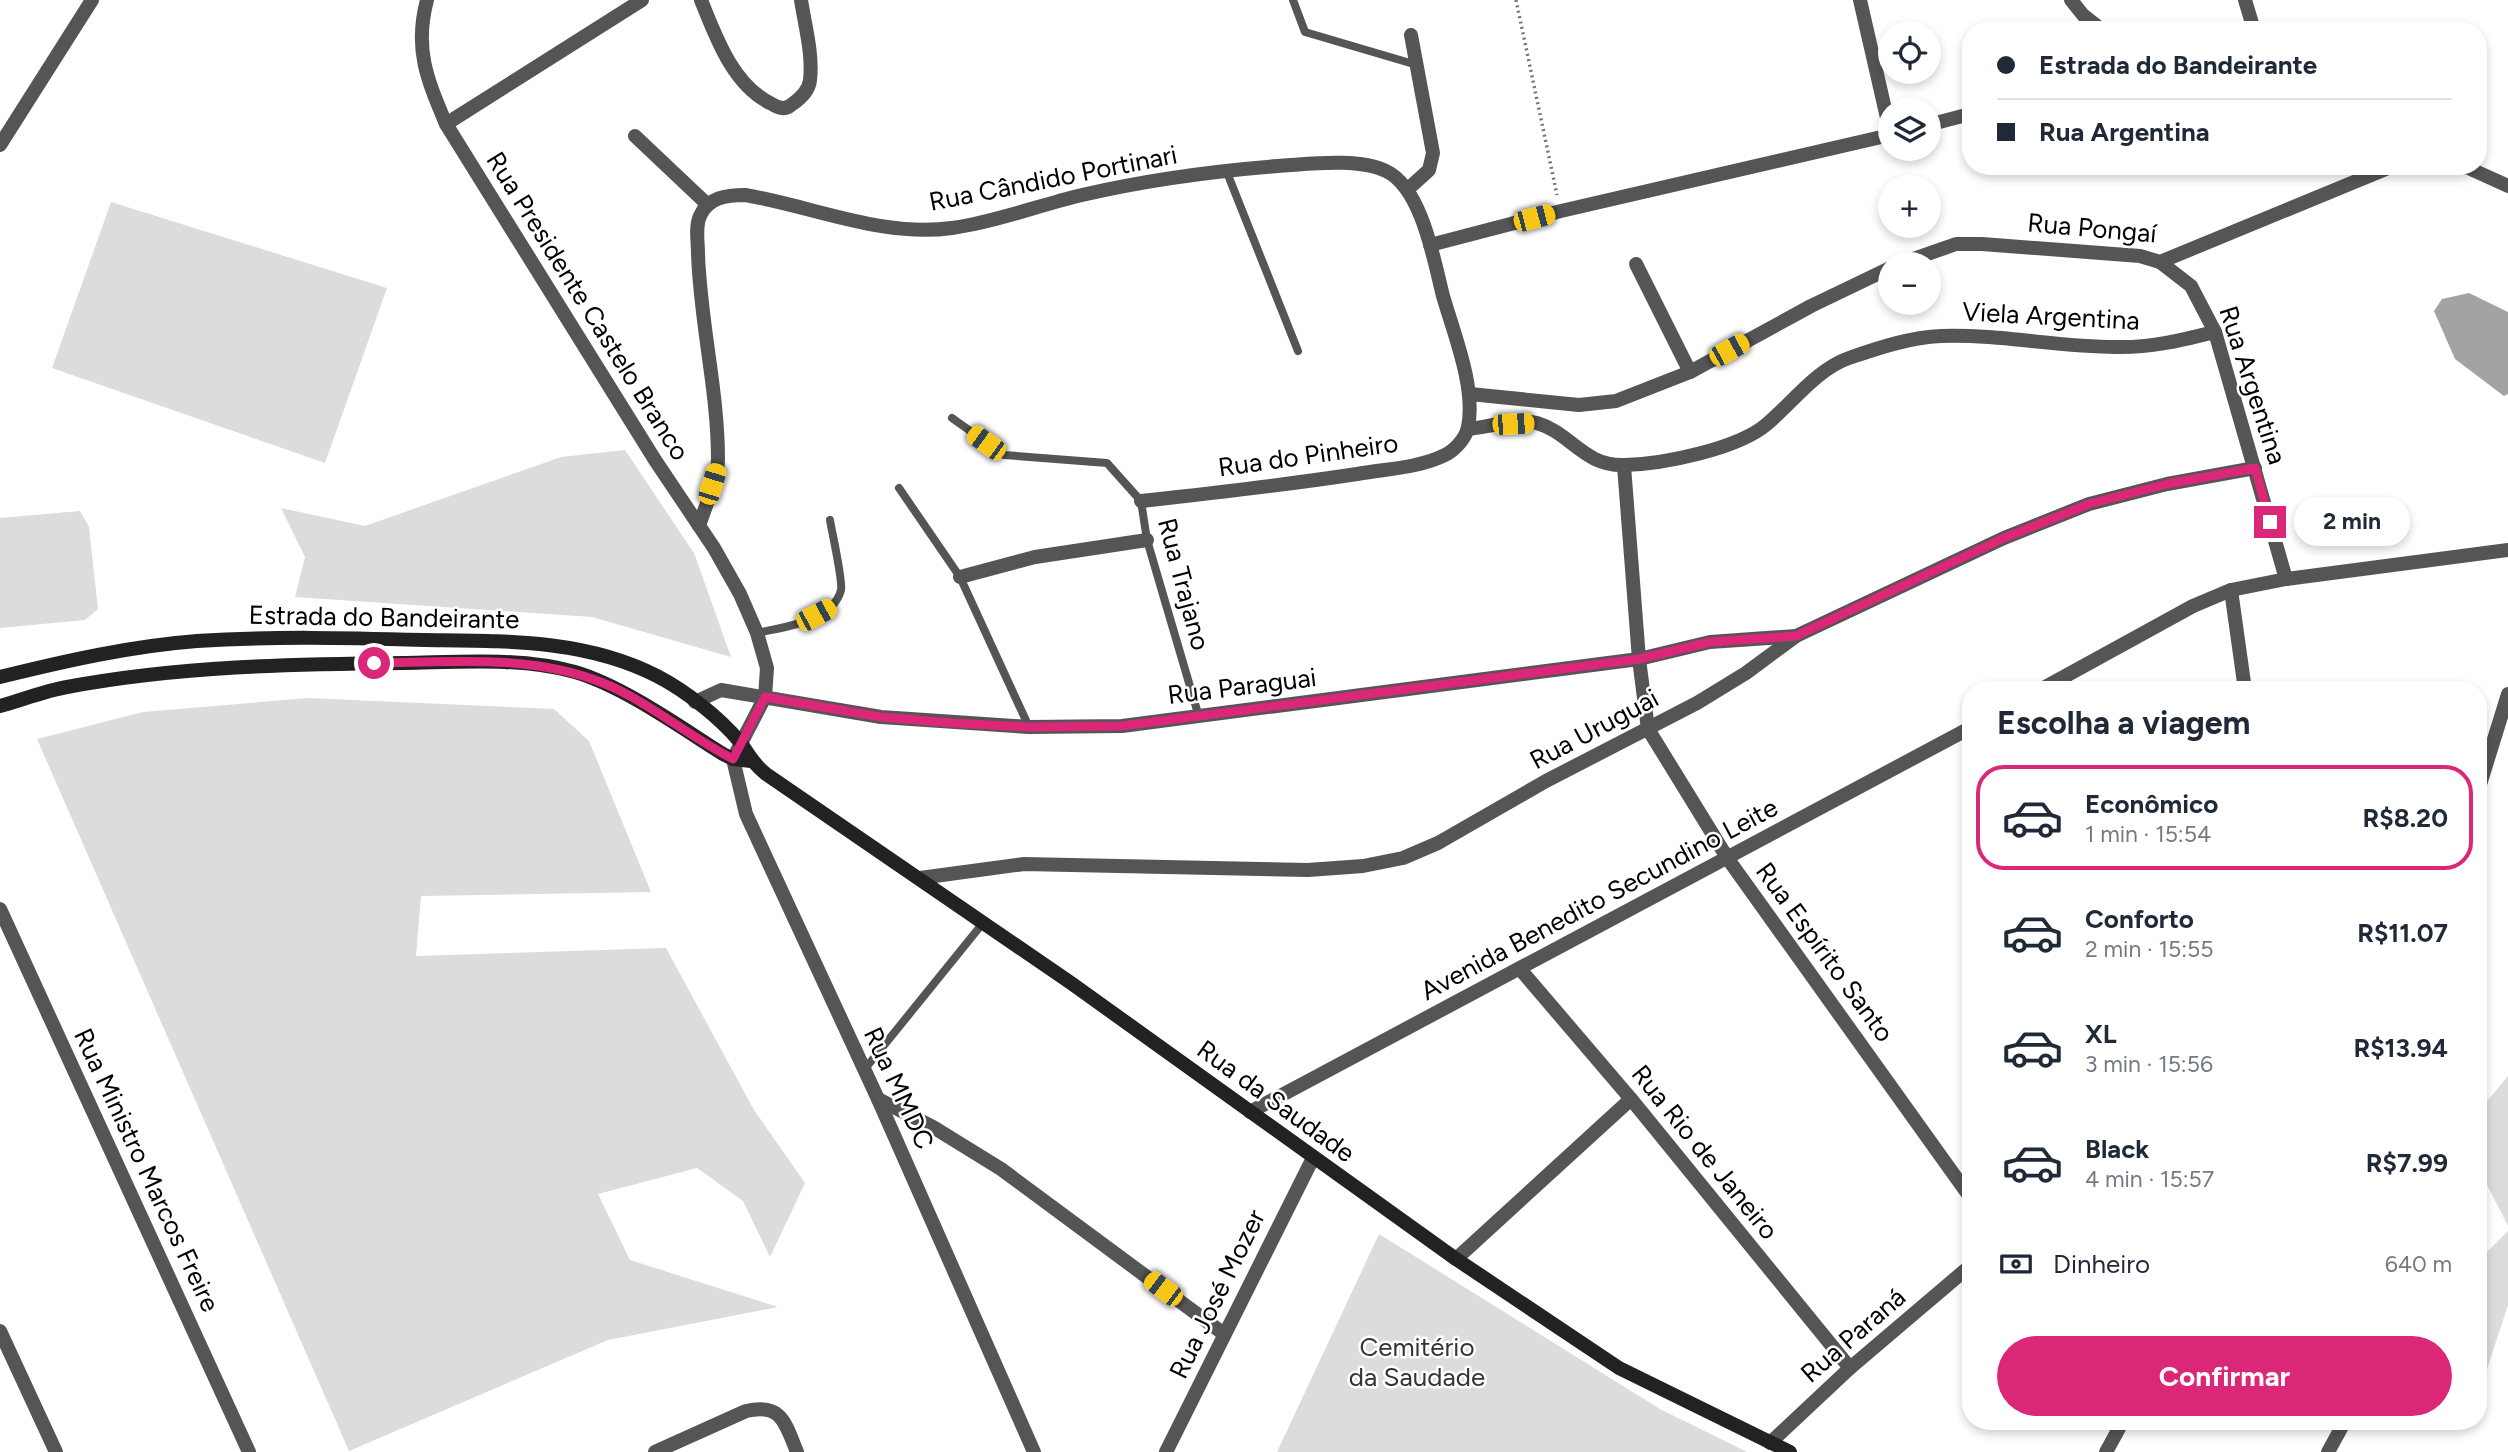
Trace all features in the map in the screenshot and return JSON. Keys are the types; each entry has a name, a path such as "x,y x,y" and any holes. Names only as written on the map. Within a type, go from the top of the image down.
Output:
{"main road":[{"name":"Estrada do Bandeirante","path":"0,677 136,648 196,641 298,637 497,641 581,648 628,663 659,677 695,702 741,743"},
{"name":"Estrada do Bandeirante","path":"0,706 64,688 167,671 293,664 455,662 535,665 574,672 606,684 733,759"},
{"name":"Rua da Saudade","path":"741,743 751,761 1456,1259 1619,1368 1790,1452"},
{"name":"Rua da Saudade","path":"733,759 751,761"}],"street":[{"path":"0,145 92,0"},
{"name":"Rua Presidente Castelo Branco","path":"427,0 422,20 421,50 426,78 446,124 654,460 699,526 740,594 757,633 767,668 765,697 741,743"},
{"path":"446,124 642,0"},
{"path":"701,0 713,29 749,91 779,108 788,108 803,95 810,84 811,68 801,0"},
{"path":"1860,0 1882,98"},
{"path":"2071,0 2091,21"},
{"path":"2245,0 2251,21"},
{"path":"1411,35 1433,153 1429,170 1408,189 1430,245 1470,394 1468,429"},
{"path":"1941,122 1962,116"},
{"path":"635,136 708,205 700,215 698,225 699,288 716,410 718,464 699,526"},
{"path":"1430,245 1878,136"},
{"name":"Rua Cândido Portinari","path":"708,205 724,195 745,194 879,225 951,229 1138,183 1226,170 1322,163 1353,164 1386,171 1408,189"},
{"name":"Rua Pongaí","path":"1933,252 1956,244 1982,244 2140,256 2160,262 2371,175"},
{"path":"2484,175 2508,186"},
{"name":"Rua Argentina","path":"2160,262 2190,286 2215,332 2286,579"},
{"path":"1636,264 1690,372"},
{"path":"1470,394 1579,405 1616,401 1690,372 1811,306 1878,274"},
{"name":"Viela Argentina","path":"1468,429 1535,423 1556,432 1575,449 1597,462 1624,466 1698,454 1728,444 1764,427 1813,381 1844,360 1884,347 1938,336 1993,336 2118,347 2176,342 2215,332"},
{"name":"Rua do Pinheiro","path":"1141,501 1263,488 1432,460 1448,454 1460,443 1468,429"},
{"path":"1624,466 1639,659 1648,729"},
{"name":"Rua Uruguai","path":"920,878 1024,864 1308,870 1363,866 1403,858 1438,843 1546,781 1648,729 1746,673 1796,636 2004,538 2089,504 2167,484 2255,468"},
{"path":"960,577 1035,557 1147,540"},
{"path":"2056,681 2193,606 2231,590 2286,579 2508,550"},
{"path":"2231,590 2244,681"},
{"name":"Rua Paraguai","path":"695,702 721,690 881,717 1029,727 1122,726 1639,659 1710,642 1796,636"},
{"path":"2487,769 2502,733 2508,694"},
{"name":"Rua Espírito Santo","path":"1648,729 1728,859 1962,1186"},
{"name":"Avenida Benedito Secundino Leite","path":"1250,1112 1962,735"},
{"path":"733,759 741,743"},
{"name":"Rua MMDC","path":"733,759 746,814 878,1099 1034,1452"},
{"name":"Rua Ministro Marcos Freire","path":"0,909 249,1452"},
{"name":"Rua Rio de Janeiro","path":"1520,969 1631,1099 1850,1368"},
{"path":"878,1099 933,1127 1001,1169 1224,1334"},
{"path":"1456,1259 1631,1099"},
{"name":"Rua José Mozer","path":"1166,1452 1312,1158"},
{"name":"Rua Paraná","path":"1770,1443 1850,1368 1962,1273"},
{"path":"0,1331 56,1452"},
{"path":"654,1452 746,1410 759,1408 772,1410 782,1418 797,1452"},
{"path":"2106,1452 2118,1430"},
{"path":"2328,1452 2340,1430"}],"lane":[{"path":"1293,0 1305,32 1417,65"},
{"path":"1226,170 1297,351"},
{"path":"952,418 1004,455 1107,463 1141,501"},
{"path":"899,488 960,577 1029,727"},
{"name":"Rua Trajano","path":"1141,501 1147,540 1199,717"},
{"path":"757,633 802,623 831,608 841,589 830,520"},
{"path":"864,1070 983,923"}],"path":[{"path":"1516,0 1561,211"}],"green space":[{"path":"111,202 387,288 325,463 52,368"},
{"path":"625,450 694,553 731,657 592,617 295,597 305,557 281,508 365,526 561,457"},
{"path":"80,511 89,527 98,609 85,620 0,628 0,518"},
{"path":"308,698 554,709 589,741 651,892 421,896 416,956 666,948 754,1110 805,1183 770,1257 743,1201 697,1168 598,1194 630,1260 778,1307 608,1340 349,1451 37,739 143,712"},
{"path":"2508,1076 2508,1226 2487,1185 2487,1101"},
{"path":"2508,1231 2508,1305 2487,1369 2487,1252"},
{"name":"Cemitério da Saudade","path":"1379,1234 1660,1409 1747,1452 1277,1452"}],"shaded area":[{"path":"2469,293 2508,312 2508,394 2504,396 2455,359 2434,311 2442,299"}],"route":[{"path":"374,663 496,663 535,665 574,672 606,684 733,759 765,697 881,717 952,723 1029,727 1122,726 1639,659 1710,642 1796,636 2004,538 2089,504 2167,484 2255,468 2270,522"}]}
